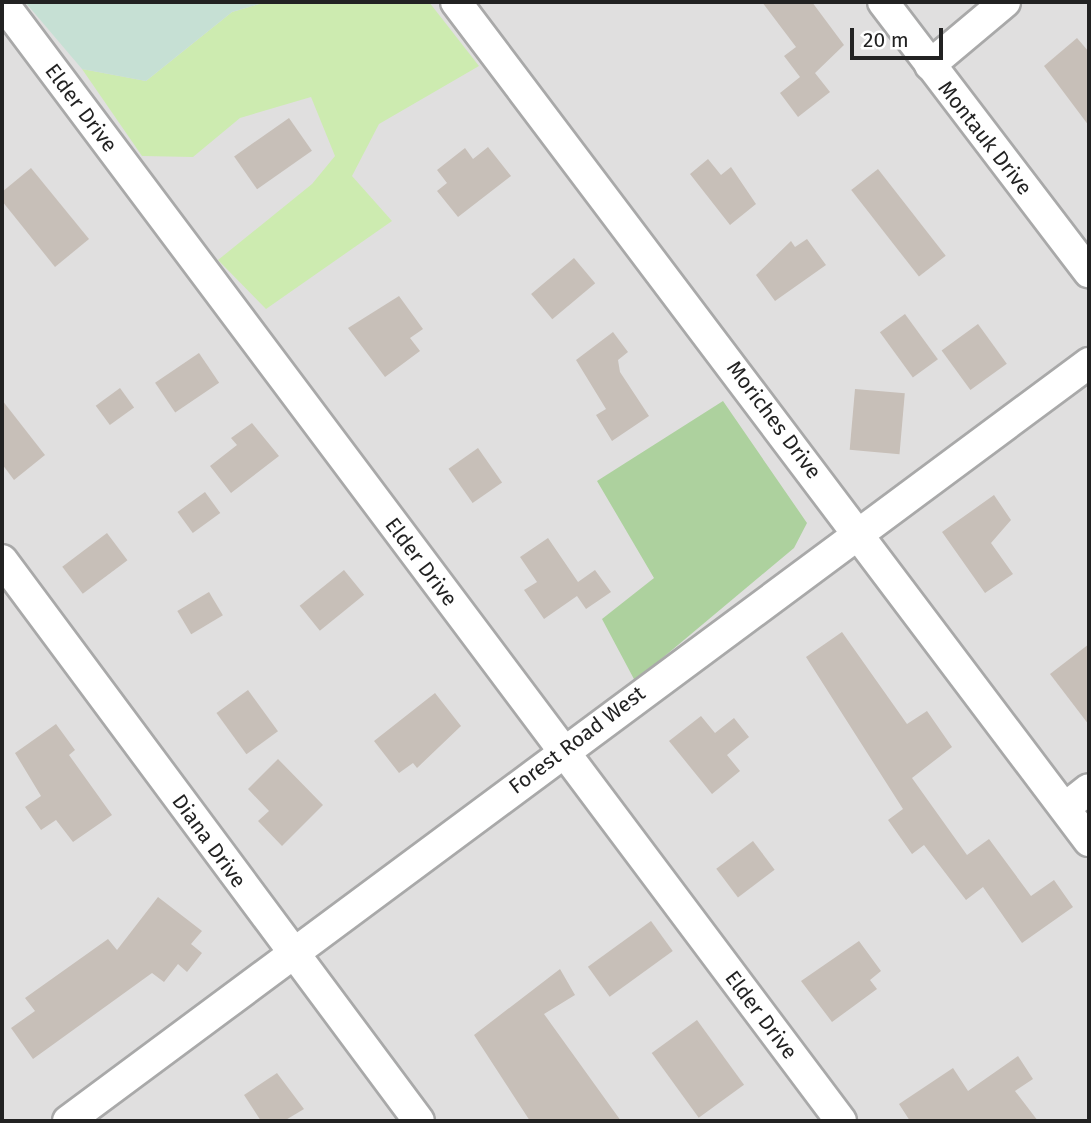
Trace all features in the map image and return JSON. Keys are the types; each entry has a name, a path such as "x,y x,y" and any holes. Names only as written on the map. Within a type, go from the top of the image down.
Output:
{"street":[{"name":"Elder Drive","path":"2,2 841,1121"},
{"name":"Moriches Drive","path":"456,2 861,534 1089,841"},
{"name":"Montauk Drive","path":"883,2 1089,272"},
{"path":"930,65 1005,2"},
{"name":"Forest Road West","path":"68,1121 295,956 561,750 861,534 1089,363"},
{"name":"Diana Drive","path":"2,560 419,1121"},
{"path":"1066,807 1089,789"}],"shaded area":[{"path":"2,2 1089,2 1089,1121 2,1121"}],"green space":[{"path":"25,2 266,2 232,12 146,81 82,69"},
{"path":"266,2 429,2 479,66 379,124 352,176 392,221 266,309 218,260 312,184 335,156 311,97 240,118 193,157 142,156 82,69 146,81 232,12"},
{"path":"723,401 807,523 794,548 635,681 602,619 654,578 597,481"}],"building":[{"path":"762,2 812,2 844,45 815,73 830,92 798,117 780,93 800,77 784,56 796,47"},
{"path":"1077,38 1089,52 1089,126 1044,66"},
{"path":"289,118 312,151 257,189 234,156"},
{"path":"488,147 511,176 458,217 437,191 447,183 437,170 465,148 473,159"},
{"path":"708,159 721,175 731,167 756,204 730,225 690,174"},
{"path":"31,168 89,239 55,267 2,201 2,192"},
{"path":"878,169 946,256 919,277 851,190"},
{"path":"807,239 826,265 775,301 756,275 791,241 795,247"},
{"path":"574,258 595,283 552,319 531,294"},
{"path":"399,296 423,329 410,338 420,351 385,377 348,328"},
{"path":"905,314 938,359 913,378 880,332"},
{"path":"978,324 1007,364 970,390 942,350"},
{"path":"613,332 628,352 618,360 620,372 649,416 612,441 596,415 606,409 576,360"},
{"path":"199,353 219,383 175,412 155,383"},
{"path":"120,388 134,407 110,425 96,406"},
{"path":"855,389 905,393 899,454 850,450"},
{"path":"2,400 45,455 14,480 2,464"},
{"path":"252,423 279,456 231,493 210,466 237,445 231,438"},
{"path":"478,448 502,482 473,503 449,469"},
{"path":"205,492 220,513 193,533 177,512"},
{"path":"994,495 1011,520 991,543 1013,574 985,593 942,532"},
{"path":"107,533 127,560 83,594 62,567"},
{"path":"548,538 578,582 595,570 611,592 586,609 577,596 544,619 524,590 537,582 520,557"},
{"path":"344,570 364,595 320,631 300,606"},
{"path":"209,592 223,615 191,634 177,611"},
{"path":"842,632 907,724 927,711 952,747 912,778 967,855 989,839 1031,896 1054,880 1073,907 1022,943 983,887 966,900 924,845 912,854 888,820 903,809 806,657"},
{"path":"1089,644 1089,725 1050,674"},
{"path":"248,690 278,731 246,754 216,713"},
{"path":"435,693 461,726 417,768 413,763 399,773 374,741"},
{"path":"701,716 715,733 734,718 749,737 727,755 740,771 712,794 669,741"},
{"path":"56,724 75,750 69,755 112,815 73,842 56,820 41,830 25,807 41,796 15,753"},
{"path":"278,759 323,805 282,846 258,821 269,811 248,789"},
{"path":"753,841 775,870 738,897 716,869"},
{"path":"158,897 202,931 191,944 202,953 187,972 178,964 164,982 152,973 33,1059 11,1028 35,1011 25,998 108,939 117,950"},
{"path":"651,921 673,951 610,997 588,967"},
{"path":"859,941 881,971 870,980 877,989 832,1022 801,981"},
{"path":"560,969 575,995 544,1014 621,1121 530,1121 474,1035"},
{"path":"697,1020 744,1085 699,1118 652,1053"},
{"path":"1018,1056 1033,1079 1015,1091 1038,1121 910,1121 899,1104 953,1068 968,1091"},
{"path":"277,1073 304,1109 284,1121 261,1121 244,1095"}]}
